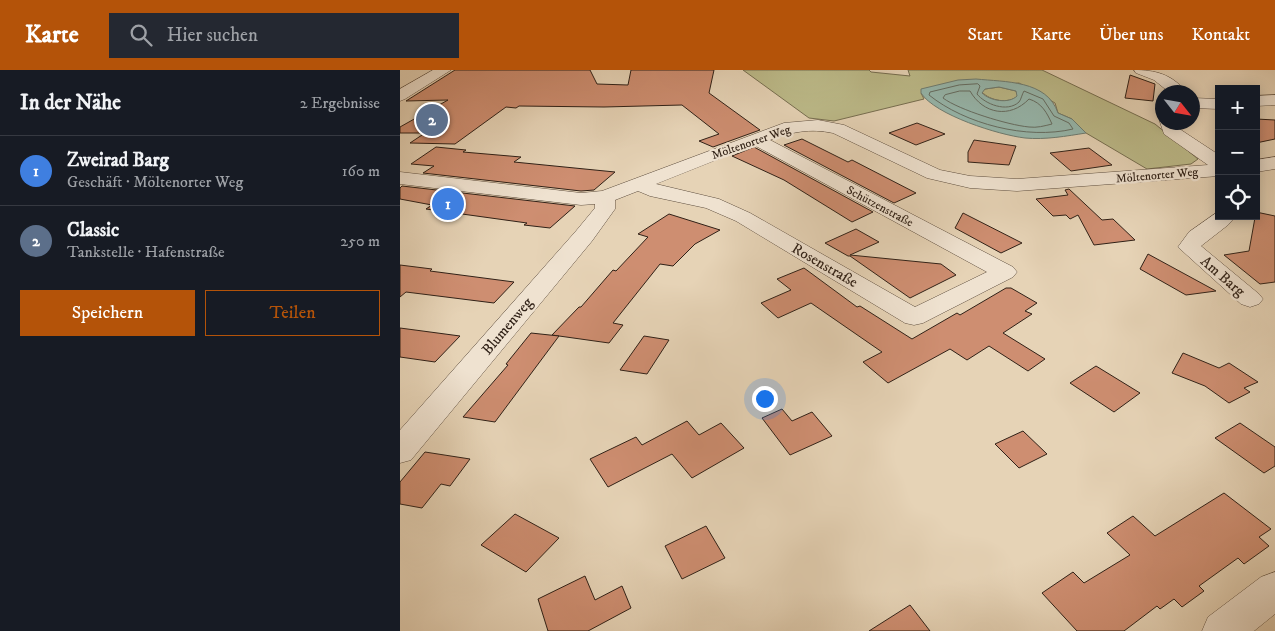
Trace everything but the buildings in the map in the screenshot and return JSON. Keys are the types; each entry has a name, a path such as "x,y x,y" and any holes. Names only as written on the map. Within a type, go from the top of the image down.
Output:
{"street":[{"path":"400,96 420,82 444,70"},
{"path":"1142,70 1159,77 1169,85"},
{"path":"1260,101 1275,100"},
{"path":"1200,103 1215,104"},
{"name":"Möltenorter Weg","path":"400,178 581,199 605,197 790,127 818,124 838,129 934,174 970,182 1017,185 1078,182 1215,170"},
{"path":"1170,130 1215,161"},
{"name":"Schützenstraße","path":"755,139 1005,272"},
{"path":"1260,166 1275,164"},
{"name":"Rosenstraße","path":"639,184 657,192 712,204 743,217 914,317 1005,272"},
{"name":"Blumenweg","path":"400,452 584,236 605,209 605,197"},
{"name":"Am Barg","path":"1221,220 1212,228 1196,235 1189,246 1250,299"},
{"path":"1222,631 1275,590"}],"shaded area":[{"path":"743,70 869,70 871,72 910,76 908,70 1042,70 1155,124 1155,130 1162,130 1198,159 1191,164 1147,169 1086,133 1072,119 1058,113 1055,103 1019,83 921,93 924,99 834,121 809,118"},
{"path":"999,87 1016,91 1018,96 1005,101 990,98 982,92 985,89"}],"water":[{"path":"976,79 1012,82 1035,89 1045,94 1053,102 1058,113 1072,119 1086,133 1056,137 1025,138 1000,133 953,116 928,101 921,93 921,89 958,80","holes":["999,87 1016,91 1017,96 1005,101 990,98 982,93 985,89"]}],"place":[{"name":"Classic","path":"432,120"},
{"name":"Zweirad Barg","path":"448,204"}]}
